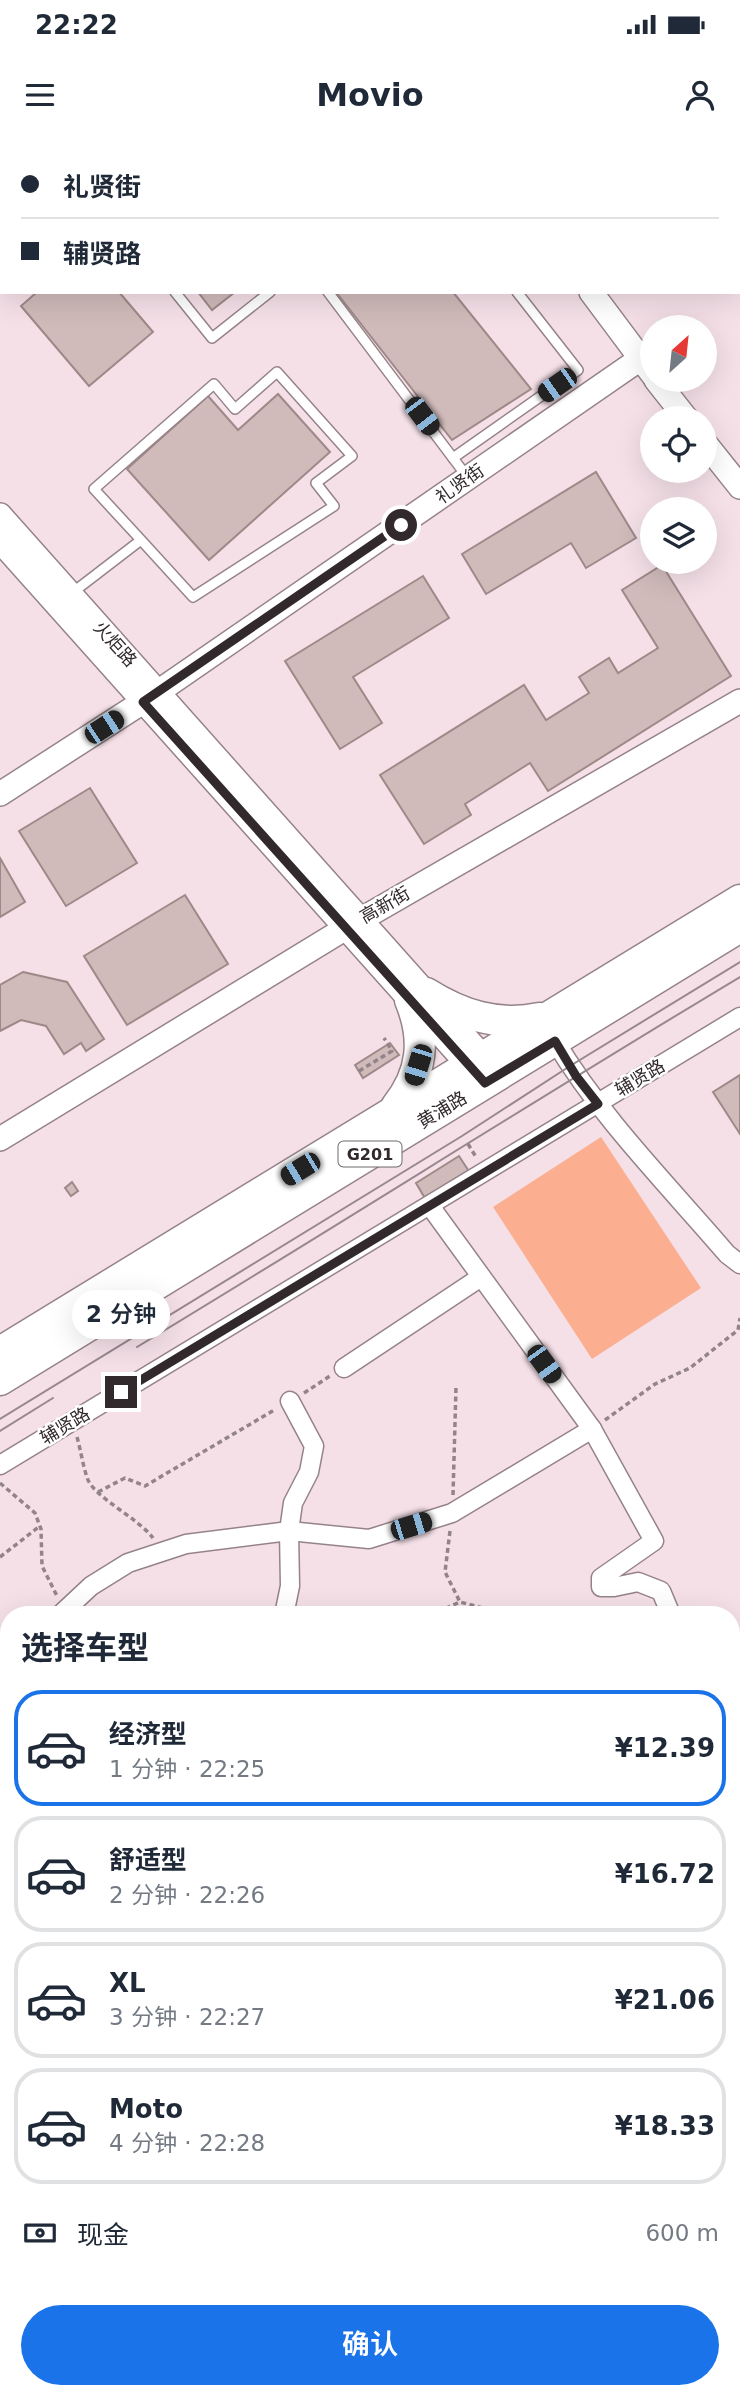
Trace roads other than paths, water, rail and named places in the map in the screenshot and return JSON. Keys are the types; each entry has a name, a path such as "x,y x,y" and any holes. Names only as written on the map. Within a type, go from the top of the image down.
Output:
{"highway":[{"name":"黄浦路","path":"553,1028 740,900"},
{"name":"黄浦路","path":"0,1352 392,1112 740,927"},
{"path":"392,1112 412,1082 418,1065 418,996 488,1020 553,1028"},
{"name":"黄浦路","path":"0,1380 479,1068"}],"street":[{"path":"592,294 640,358"},
{"name":"礼贤街","path":"0,794 150,697 468,478 640,371"},
{"path":"665,392 677,406"},
{"path":"717,458 740,487"},
{"name":"火炬路","path":"0,515 71,594 150,697"},
{"name":"火炬路","path":"0,541 150,697 418,996 479,1068"},
{"name":"高新街","path":"0,1139 353,923 740,701"},
{"name":"辅贤路","path":"0,1465 740,1017"},
{"path":"553,1028 576,1076 598,1104 727,1254 740,1264"},
{"path":"430,1206 592,1429 654,1541 601,1578 601,1587 638,1582 661,1591 667,1606"},
{"path":"344,1368 481,1277"},
{"path":"286,1606 290,1586 289,1531 293,1503 309,1472 313,1446 290,1401"},
{"path":"70,1606 91,1586 128,1563 186,1544 289,1531 369,1539 453,1513 592,1429"}],"lane":[{"path":"178,294 212,338 267,294"},
{"path":"330,294 468,478"},
{"path":"453,458 578,370 519,294"},
{"path":"277,372 352,456 316,483 334,506 193,597 141,540 94,489 214,384 235,409 277,372"},
{"path":"71,594 141,540"}],"tram line":[{"path":"0,1419 740,962"},
{"path":"137,1347 740,977"},
{"path":"0,1431 53,1398"}]}
